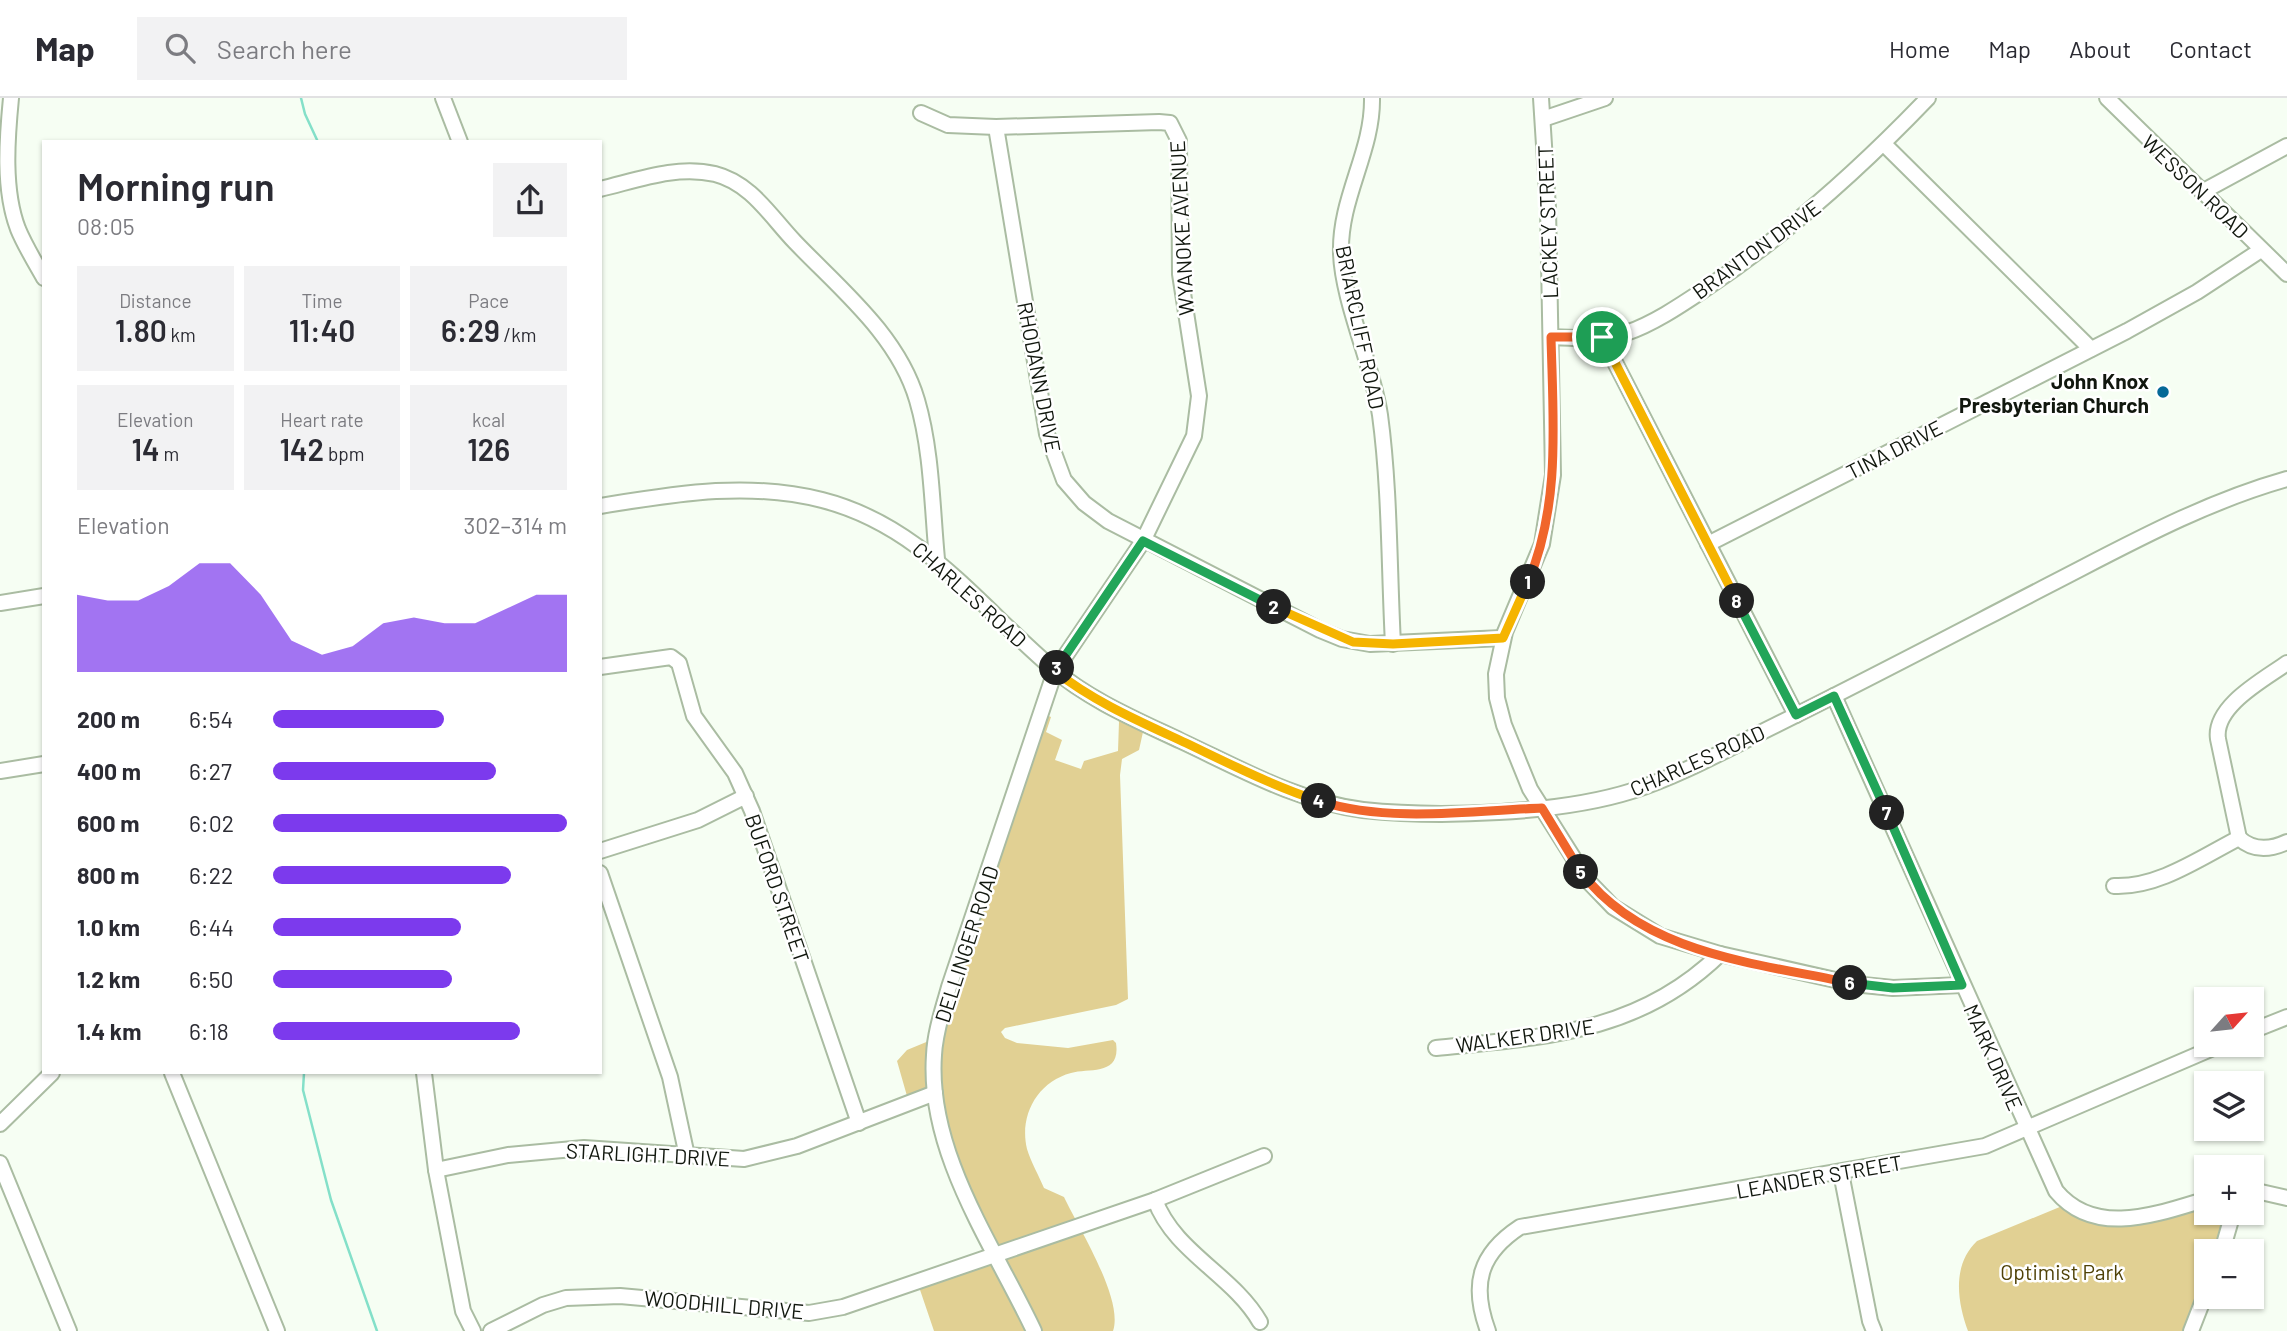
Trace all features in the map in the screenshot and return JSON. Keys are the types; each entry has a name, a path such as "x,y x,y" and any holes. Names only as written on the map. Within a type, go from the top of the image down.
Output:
{"street":[{"path":"12,98 8,129 12,201 18,229 42,274"},
{"path":"443,98 459,140"},
{"name":"BRIARCLIFF ROAD","path":"1372,98 1370,124 1341,223 1341,257 1373,378 1380,417 1393,644"},
{"name":"LACKEY STREET","path":"1541,98 1554,441 1547,522 1534,567 1503,638 1496,674 1497,698 1514,754 1574,863 1613,906 1660,936 1720,954 1875,987 1962,985"},
{"path":"1543,119 1605,98"},
{"name":"BRANTON DRIVE","path":"1551,337 1602,337 1626,333 1647,324 1717,281 1802,218 1884,144 1928,98"},
{"name":"WESSON ROAD","path":"2106,98 2287,274"},
{"name":"WYANOKE AVENUE","path":"920,113 948,125 996,127 1159,122 1170,124 1176,131 1181,157 1180,274 1198,383 1199,408 1194,436 1143,541 1055,671"},
{"name":"RHODANN DRIVE","path":"996,127 1052,453 1065,480 1084,503 1108,521 1143,541 1342,639 1393,644 1503,638"},
{"path":"1884,144 2091,349"},
{"path":"2202,192 2287,146"},
{"path":"602,189 665,173 701,172 718,175 748,191 877,328 911,383 923,428 937,559"},
{"name":"TINA DRIVE","path":"1708,544 2091,349 2197,292 2262,250"},
{"path":"1602,337 1796,715"},
{"name":"CHARLES ROAD","path":"602,506 687,492 748,489 825,500 875,519 937,559 1055,671 1110,706 1266,781 1332,805 1404,812 1542,808 1631,791 1701,762 1796,715 2198,509 2287,479"},
{"path":"0,603 42,596"},
{"name":"BUFORD STREET","path":"602,667 671,657 679,663 694,716 735,773 746,796 859,1123"},
{"path":"2287,663 2232,706 2218,724 2218,739 2239,838 2257,848 2270,848 2287,842"},
{"name":"DELLINGER ROAD","path":"1034,1331 962,1184 947,1146 935,1093 936,1039 949,986 1055,671"},
{"name":"MARK DRIVE","path":"1834,696 2056,1191 2067,1205 2085,1214 2109,1220 2145,1216 2194,1203"},
{"path":"0,771 42,764"},
{"path":"602,850 698,820 746,796"},
{"path":"2114,886 2134,887 2156,880 2239,838"},
{"path":"602,879 670,1077 687,1156"},
{"name":"WALKER DRIVE","path":"1436,1048 1564,1033 1610,1022 1662,999 1720,954"},
{"path":"2264,1026 2287,1017"},
{"name":"LEANDER STREET","path":"1488,1331 1479,1283 1483,1263 1503,1238 1520,1227 1985,1146 2194,1056"},
{"path":"0,1124 51,1074"},
{"path":"172,1074 277,1331"},
{"path":"424,1074 436,1170 463,1311 473,1331"},
{"name":"STARLIGHT DRIVE","path":"436,1170 552,1149 584,1148 744,1159 797,1146 935,1093"},
{"name":"WOODHILL DRIVE","path":"491,1331 542,1305 566,1298 620,1296 809,1313 843,1307 1155,1200 1264,1156"},
{"path":"0,1163 69,1331"},
{"path":"1841,1173 1874,1331"},
{"path":"2264,1193 2287,1198"},
{"path":"1155,1200 1168,1225 1241,1294 1261,1322"},
{"path":"2191,1331 2200,1309"}],"green space":[{"path":"1039,712 1051,717 1046,732 1062,740 1055,760 1081,769 1084,761 1118,751 1119,722 1116,716 1145,723 1139,750 1122,759 1120,775 1128,999 1116,1005 1005,1028 1001,1032 1005,1038 1017,1043 1068,1048 1113,1040 1116,1043 1114,1061 1109,1066 1059,1077 1040,1092 1028,1113 1025,1137 1027,1149 1044,1188 1064,1197 1098,1263 1112,1301 1115,1317 1113,1331 934,1331 917,1281 997,1255 962,1184 935,1094 909,1103 897,1061 907,1050 936,1038"},
{"name":"Optimist Park","path":"2194,1201 2194,1225 2230,1225 2225,1239 2194,1239 2194,1309 2200,1309 2191,1331 1968,1331 1959,1296 1960,1272 1969,1251 1977,1241 2067,1204 2099,1219"}],"waterway":[{"path":"301,98 317,140"},
{"path":"304,1074 303,1090 331,1200 377,1331"}],"place":[{"name":"John Knox Presbyterian Church","path":"2163,392"}],"route":[{"path":"1551,337 1602,337 1796,715 1834,696 1962,985 1893,988 1853,984 1720,954 1660,936 1637,924 1613,906 1588,881 1574,863 1542,808 1404,812 1332,805 1266,781 1162,732 1071,684 1055,671 1143,541 1320,630 1353,642 1393,644 1503,638 1534,567 1547,522 1554,441 1551,337"}]}
